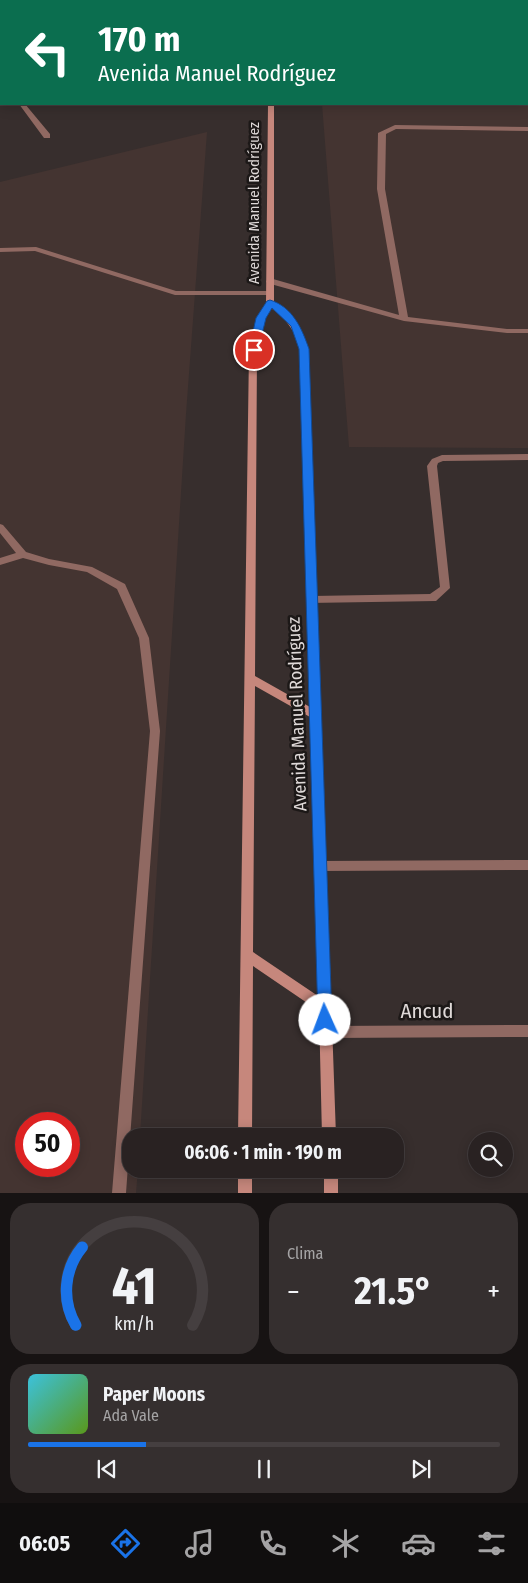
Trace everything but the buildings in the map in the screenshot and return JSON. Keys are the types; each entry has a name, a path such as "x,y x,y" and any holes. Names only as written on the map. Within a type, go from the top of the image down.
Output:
{"main road":[{"name":"Avenida Manuel Rodríguez","path":"245,1128 254,350 261,318 270,298 271,105"},
{"name":"Avenida Manuel Rodríguez","path":"270,298 296,326 304,349 329,1128"},
{"path":"250,678 315,715"},
{"path":"247,955 325,1008"},
{"path":"245,1178 245,1193"},
{"path":"331,1178 332,1193"}],"street":[{"path":"23,105 47,136"},
{"path":"404,319 381,189 382,133 395,128 528,129"},
{"path":"0,250 36,248 176,293 270,298"},
{"path":"270,282 404,319 507,331 528,331"},
{"path":"312,600 432,598 445,588 432,466 435,461 450,457 528,457"},
{"path":"0,527 23,554 49,562 89,569 121,587 144,638 155,731 119,1193"},
{"path":"0,562 23,554"},
{"path":"320,866 528,865"},
{"name":"Ancud","path":"326,1032 528,1031"}],"shaded area":[{"path":"322,105 528,105 528,448 349,447"},
{"path":"207,132 186,414 141,1128 122,1128 122,1178 137,1178 136,1193 0,1193 0,182"}],"route":[{"path":"254,350 261,318 270,303 285,314 296,326 304,349 325,1020"}]}
